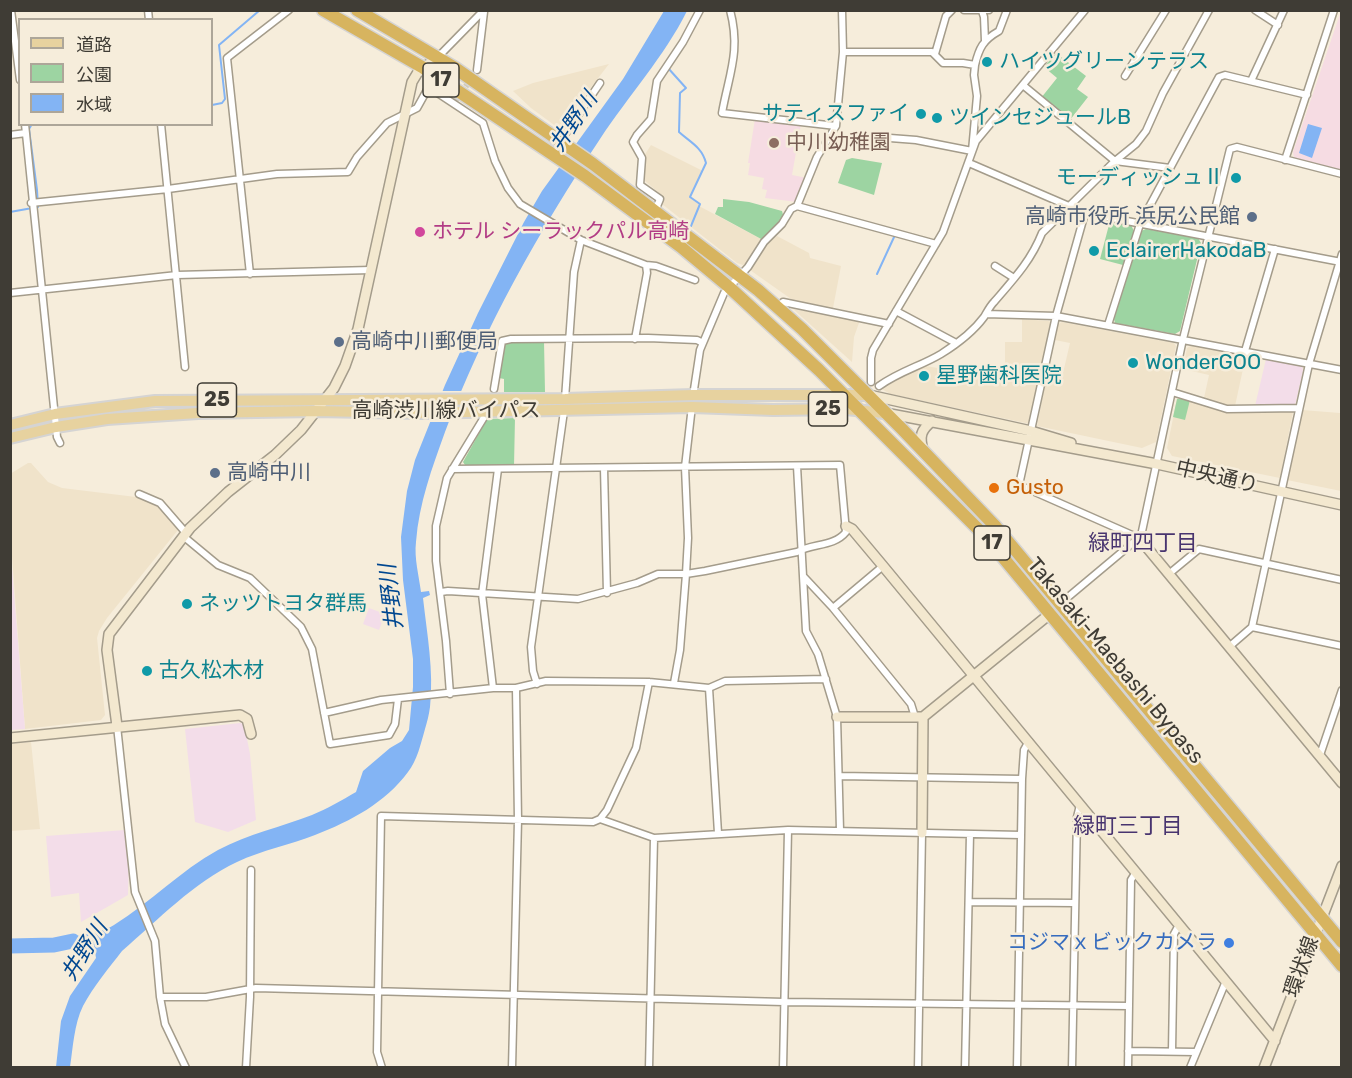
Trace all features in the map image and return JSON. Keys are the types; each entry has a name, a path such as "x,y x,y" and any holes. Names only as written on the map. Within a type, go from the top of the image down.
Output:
{"highway":[{"name":"Takasaki-Maebashi Bypass","path":"323,10 422,67 556,154 681,247 729,287 823,374 986,537 1341,966"},
{"name":"Takasaki-Maebashi Bypass","path":"357,10 438,57 593,164 777,307 868,395 996,527 1341,942"}],"main road":[{"path":"817,394 823,389 823,374"},
{"name":"高崎渋川線バイパス","path":"10,438 56,427 107,419 198,413 315,411 421,413 693,395 868,395"},
{"name":"高崎渋川線バイパス","path":"10,425 55,414 155,401 471,400 564,405 861,410 884,413"}],"street":[{"path":"11,10 18,64"},
{"path":"250,274 227,58 289,10"},
{"path":"655,211 660,200 640,184 642,158 633,142 651,119 657,81 683,42 700,10"},
{"path":"730,10 734,26 735,56 722,113 837,126"},
{"path":"797,206 817,157 837,126 843,52 842,10"},
{"path":"952,10 946,16 935,54 946,64 975,65"},
{"path":"964,10 985,11 985,41"},
{"path":"972,151 977,96 975,65 980,47 999,31 1007,10"},
{"path":"871,382 873,350 949,218 976,141 1085,10"},
{"path":"1125,76 1166,10"},
{"path":"879,386 911,367 943,353 969,333 1025,266 1041,233 1115,161 1136,144 1146,131 1163,93 1209,10"},
{"path":"1255,10 1278,25"},
{"path":"1251,81 1284,10"},
{"path":"1285,160 1334,10"},
{"path":"186,1068 165,1024 160,997 156,946 135,892 107,650 109,634 184,534 228,492 291,441 337,382 354,343 412,82 422,67 445,51 484,11"},
{"path":"477,70 484,11"},
{"path":"843,52 935,54"},
{"path":"1108,325 1140,224 1218,77 1225,75 1307,95"},
{"path":"562,143 600,83"},
{"path":"1024,86 1115,161 1170,168"},
{"path":"31,203 168,189 277,174 348,172 357,157 387,123 417,108 430,88 483,123 495,162 508,188 522,206 581,240 646,266 656,266 695,280"},
{"path":"25,126 31,203 56,427 60,443"},
{"path":"161,126 185,367"},
{"path":"10,135 26,133"},
{"path":"890,138 916,140 972,151"},
{"path":"1061,603 1140,538 1184,339 1230,149 1237,147 1341,174"},
{"path":"969,163 1085,213 1340,262"},
{"path":"674,683 680,650 686,574 688,538 686,466 697,362 723,296 748,267 760,247 783,224 792,208 797,206 936,244"},
{"path":"1085,213 1056,316 1019,485 1140,538 1341,783"},
{"path":"537,684 533,671 531,647 564,405 574,272 581,240"},
{"path":"1245,351 1275,249"},
{"path":"1230,646 1252,627 1309,364 1341,254"},
{"path":"635,339 647,273 646,266"},
{"path":"995,266 1014,278"},
{"path":"10,293 177,275 370,270"},
{"path":"777,307 783,302 889,324"},
{"path":"896,310 956,343"},
{"path":"986,314 1056,316 1341,370"},
{"path":"494,389 502,341 511,339 697,340 703,343"},
{"path":"1172,392 1227,409 1299,408"},
{"name":"中央通り","path":"868,395 1030,430 1093,451"},
{"name":"中央通り","path":"884,413 1093,451 1341,505"},
{"path":"450,694 436,561 436,526 447,478 483,419"},
{"path":"924,453 921,434 932,421"},
{"path":"441,592 579,599 637,583 658,574 686,574 796,552 841,538 846,532 840,465 452,469"},
{"path":"797,466 806,631 818,654 837,717 840,830"},
{"path":"604,468 607,592"},
{"path":"493,688 482,594 498,469"},
{"path":"139,494 160,503 184,534 218,565 250,578 301,627 312,649 330,744 389,735 395,724 402,699"},
{"path":"846,526 852,529 1029,741 1275,1041"},
{"path":"1170,573 1199,549 1341,580"},
{"path":"833,608 883,566"},
{"path":"804,577 833,608 919,717 922,832 918,1068"},
{"path":"837,717 919,717 1051,613"},
{"path":"1252,627 1341,646"},
{"path":"324,713 381,700 493,688 516,688 546,681 674,683 709,688 725,681 826,679"},
{"path":"382,1068 377,1057 381,816 593,822 600,819 607,810 636,748 649,682"},
{"path":"512,1068 518,820 516,688"},
{"path":"709,688 718,833"},
{"path":"1320,755 1341,690"},
{"path":"10,738 240,715 247,720 251,734"},
{"path":"1017,1068 1022,778 1024,750 1029,741"},
{"path":"839,776 1022,778"},
{"path":"1072,1068 1074,903 1077,817 1080,804"},
{"path":"600,819 654,838 718,833 840,830 1021,835"},
{"path":"783,1068 788,831"},
{"path":"965,1068 970,834"},
{"path":"649,1068 654,838"},
{"name":"環状線","path":"1264,1068 1341,866"},
{"path":"246,1068 250,988 251,870"},
{"path":"1128,1068 1131,880 1136,872"},
{"path":"969,902 1074,903"},
{"path":"1172,1051 1174,934 1179,925"},
{"path":"1190,1068 1226,981"},
{"path":"160,997 206,997 250,988 784,1002 1129,1006"},
{"path":"1128,1051 1196,1052"}],"shaded area":[{"path":"1341,11 1341,170 1294,158 1293,152"},
{"path":"609,64 565,121 561,130 531,108 513,91 533,83"},
{"name":"中川幼稚園","path":"755,119 801,124 792,175 807,178 797,202 765,198 767,190 762,189 764,178 748,175"},
{"path":"651,145 703,171 690,197 700,204 699,206 763,240 746,266 737,263 662,204 665,198 642,177 644,156"},
{"path":"777,236 809,253 810,258 841,266 833,308 794,301 750,270 764,246"},
{"path":"793,309 860,320 854,337 852,362"},
{"path":"1022,319 1051,322 1030,424 890,394 882,389 890,381 920,365 961,372 1005,372 1005,342 1022,342"},
{"path":"1062,322 1174,343 1176,346 1156,442 1142,448 1037,426 1048,370 1063,373 1070,343 1055,340 1058,324"},
{"path":"1192,345 1246,355 1235,406 1223,405 1204,398 1209,375 1183,369 1187,348"},
{"path":"1266,359 1302,365 1303,371 1295,405 1255,406"},
{"path":"1184,398 1229,412 1293,412 1280,478 1172,456 1167,448 1177,399"},
{"path":"1341,409 1341,491 1287,480 1302,410 1340,413"},
{"path":"31,463 48,482 62,488 136,497 156,504 178,530 99,631 97,638 105,715 101,720 25,729 11,543 10,474"},
{"path":"10,543 25,729 11,730 10,730"},
{"path":"369,608 385,614 379,630 363,624"},
{"path":"244,724 250,754 256,820 228,832 195,822 185,729"},
{"path":"31,742 40,829 11,831 11,744"},
{"path":"125,830 129,863 128,895 81,922 79,893 51,897 46,836"}],"green space":[{"path":"1056,53 1086,76 1077,89 1088,97 1070,120 1041,98 1057,78 1044,67"},
{"path":"852,158 882,163 874,195 838,183 846,160"},
{"path":"723,199 749,202 782,211 784,218 763,240 715,214 718,207 723,207"},
{"path":"1110,221 1131,225 1134,231 1123,265 1100,259"},
{"path":"1146,229 1198,238 1201,243 1180,331 1175,334 1115,323 1114,319 1141,231"},
{"path":"544,341 545,392 504,392 504,379 499,378 505,344"},
{"path":"1177,399 1190,400 1185,420 1173,417"},
{"path":"515,418 514,466 465,465 463,462 487,419"}],"water":[{"path":"664,11 687,11 668,44 577,174 514,281 460,393 431,472 420,513 416,548 421,592 429,591 430,595 423,598 430,653 430,710 411,768 389,793 354,817 315,835 237,862 206,880 177,902 122,951 101,978 80,1013 70,1067 56,1067 61,1021 70,996 96,958 94,945 89,943 54,945 68,938 107,929 114,925 141,907 191,867 229,844 312,815 356,792 363,771 402,741 409,730 413,659 403,580 401,537 407,491 415,460 445,385 524,222 542,191 623,79"},
{"path":"1308,124 1322,128 1312,158 1299,153"}],"pier":[{"path":"439,391 464,391 453,422 427,422"}],"waterway":[{"path":"213,105 222,103 225,99 219,45 260,10"},
{"path":"668,68 686,88 680,93 679,132 699,149 706,163 690,197 700,204 691,226"},
{"path":"10,212 38,207 29,129 31,126"},
{"path":"877,274 895,235"},
{"name":"井野川","path":"10,946 54,945 73,941"}],"tunnel":[{"path":"455,101 472,78"}],"place":[{"name":"ハイツグリーンテラス","path":"987,62"},
{"name":"サティスファイ","path":"921,114"},
{"name":"ツインセジュールB","path":"937,118"},
{"name":"中川幼稚園","path":"774,143"},
{"name":"モーディッシュⅡ","path":"1236,178"},
{"name":"高崎市役所 浜尻公民館","path":"1252,217"},
{"name":"ホテル シーラックパル高崎","path":"420,232"},
{"name":"EclairerHakodaB","path":"1094,251"},
{"name":"高崎中川郵便局","path":"339,342"},
{"name":"WonderGOO","path":"1133,363"},
{"name":"星野歯科医院","path":"924,376"},
{"name":"高崎中川","path":"215,473"},
{"name":"Gusto","path":"994,488"},
{"name":"ネッツトヨタ群馬","path":"187,604"},
{"name":"古久松木材","path":"147,671"},
{"name":"コジマｘビックカメラ","path":"1229,943"}],"district":[{"name":"緑町四丁目","path":"1143,544"},
{"name":"緑町三丁目","path":"1128,827"}]}
